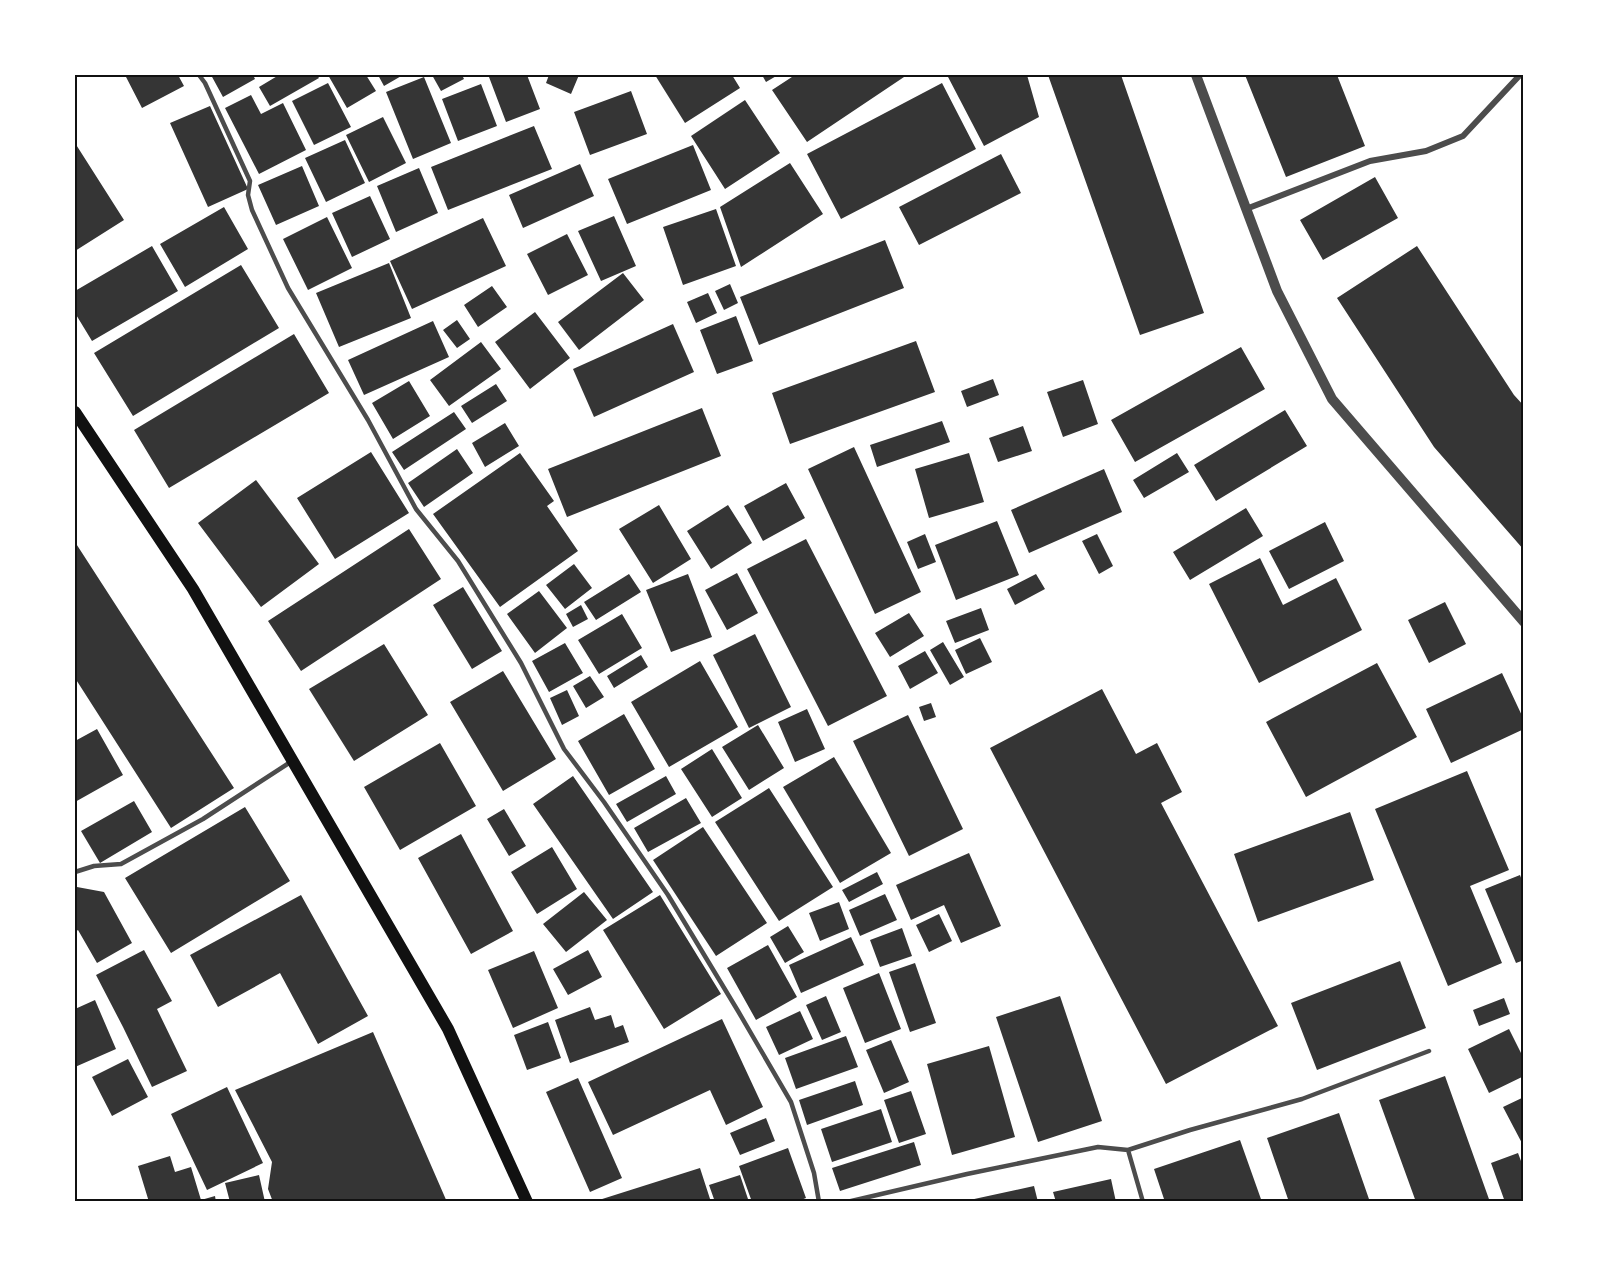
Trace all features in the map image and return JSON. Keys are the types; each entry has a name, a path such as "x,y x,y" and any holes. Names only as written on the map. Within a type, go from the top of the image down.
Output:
{"main road":[{"path":"75,412 193,589 448,1029 527,1202"}],"street":[{"path":"1196,75 1277,291 1332,399 1524,622"},
{"path":"1246,209 1370,161 1426,151 1462,136 1520,75"}],"lane":[{"path":"199,75 205,83 250,181 248,195 252,210 288,288 368,420 416,509 458,561 521,663 564,749 604,802 668,895 750,1031 791,1102 814,1173 819,1202"},
{"path":"75,872 93,866 121,864 203,819 293,761"},
{"path":"848,1202 1098,1147 1128,1150 1302,1099 1430,1051"},
{"path":"1128,1150 1143,1202"}],"building":[{"path":"125,75 178,75 184,86 142,108"},
{"path":"211,75 253,75 255,79 223,97"},
{"path":"279,75 317,75 319,78 270,106 259,87"},
{"path":"328,75 366,75 376,91 347,108"},
{"path":"378,75 403,75 384,86"},
{"path":"432,75 462,75 464,79 441,91"},
{"path":"527,75 540,109 506,122 489,77"},
{"path":"549,75 579,75 571,94 546,83"},
{"path":"655,75 732,75 740,88 685,123"},
{"path":"762,75 778,75 766,82"},
{"path":"795,75 907,75 807,142 772,90"},
{"path":"947,75 1027,75 1039,117 984,146"},
{"path":"1048,75 1121,75 1204,313 1140,335"},
{"path":"1245,75 1337,75 1365,146 1286,177"},
{"path":"424,77 451,143 413,159 386,92"},
{"path":"328,83 351,127 314,145 292,101"},
{"path":"942,83 976,149 841,219 807,154"},
{"path":"481,84 497,126 458,141 442,99"},
{"path":"631,91 647,134 590,155 574,112"},
{"path":"251,95 261,114 283,103 306,150 259,174 225,108"},
{"path":"745,100 780,153 725,189 691,136"},
{"path":"210,106 248,189 208,207 170,123"},
{"path":"383,117 406,163 369,182 346,135"},
{"path":"534,126 552,169 448,210 431,167"},
{"path":"345,140 365,183 326,202 305,158"},
{"path":"75,143 124,220 75,251"},
{"path":"693,145 711,190 627,224 608,179"},
{"path":"1001,154 1021,193 919,245 899,207"},
{"path":"790,163 823,214 741,267 720,207"},
{"path":"580,164 594,196 523,228 509,195"},
{"path":"302,166 319,206 276,225 258,185"},
{"path":"419,168 438,213 396,232 377,186"},
{"path":"1375,177 1398,218 1323,260 1300,220"},
{"path":"370,196 390,239 352,257 332,213"},
{"path":"224,207 248,249 185,287 160,244"},
{"path":"716,209 736,266 683,285 663,227"},
{"path":"614,216 636,266 601,281 578,231"},
{"path":"327,217 352,268 308,290 283,239"},
{"path":"483,218 506,266 412,309 390,261"},
{"path":"567,234 588,275 548,295 527,254"},
{"path":"885,240 904,288 759,345 740,297"},
{"path":"152,246 178,291 92,341 75,313 75,291"},
{"path":"1417,246 1514,395 1524,406 1524,550 1434,447 1337,298"},
{"path":"389,263 411,318 339,347 316,293"},
{"path":"241,265 279,328 133,416 94,353"},
{"path":"623,273 644,300 579,350 558,322"},
{"path":"730,284 738,303 724,310 715,291"},
{"path":"492,286 507,307 478,327 464,305"},
{"path":"708,293 717,313 696,323 687,302"},
{"path":"535,312 570,358 530,389 495,342"},
{"path":"736,316 753,361 717,374 700,330"},
{"path":"457,320 470,339 457,348 443,330"},
{"path":"433,321 449,357 364,395 348,360"},
{"path":"673,324 694,372 594,417 573,369"},
{"path":"294,334 329,393 169,488 134,430"},
{"path":"916,341 935,392 790,444 772,393"},
{"path":"481,342 501,369 449,406 430,380"},
{"path":"1241,347 1265,389 1135,462 1111,420"},
{"path":"993,379 999,395 967,407 961,391"},
{"path":"1083,380 1098,424 1063,437 1047,392"},
{"path":"409,381 430,416 393,439 372,403"},
{"path":"496,384 507,401 472,423 461,406"},
{"path":"702,408 721,456 567,517 548,469"},
{"path":"1285,410 1307,446 1216,501 1194,465"},
{"path":"454,412 466,429 404,470 392,452"},
{"path":"942,421 950,442 877,467 870,445"},
{"path":"505,423 519,446 485,467 472,443"},
{"path":"1023,426 1032,451 998,462 989,438"},
{"path":"854,447 921,592 875,614 808,469"},
{"path":"457,449 473,473 424,507 408,483"},
{"path":"371,452 409,513 335,559 297,498"},
{"path":"520,453 554,501 547,506 578,551 500,607 433,514"},
{"path":"969,453 984,502 929,518 915,469"},
{"path":"1177,453 1189,472 1144,498 1133,480"},
{"path":"1104,469 1122,512 1029,553 1011,510"},
{"path":"256,480 319,564 261,607 198,523"},
{"path":"786,483 805,518 763,541 744,506"},
{"path":"659,505 691,559 653,583 619,529"},
{"path":"728,505 752,543 711,569 687,531"},
{"path":"1246,508 1263,536 1190,580 1173,552"},
{"path":"997,521 1019,575 956,600 935,545"},
{"path":"1325,522 1344,561 1289,589 1269,551"},
{"path":"409,529 441,579 301,671 268,621"},
{"path":"925,534 936,562 918,569 907,542"},
{"path":"1097,534 1113,566 1099,574 1082,541"},
{"path":"806,539 887,696 828,726 747,569"},
{"path":"75,542 234,788 171,828 75,678"},
{"path":"1260,558 1283,605 1336,578 1362,630 1259,683 1209,584"},
{"path":"574,564 592,588 565,609 546,585"},
{"path":"737,573 758,613 727,630 705,590"},
{"path":"629,574 641,592 596,620 584,602"},
{"path":"688,574 712,637 671,652 646,590"},
{"path":"1036,574 1045,589 1015,605 1007,589"},
{"path":"463,587 502,651 472,669 433,605"},
{"path":"539,591 567,628 535,653 507,614"},
{"path":"1445,602 1466,644 1429,663 1408,620"},
{"path":"581,605 588,619 573,627 566,614"},
{"path":"981,608 989,630 955,643 946,621"},
{"path":"909,613 924,636 890,657 875,633"},
{"path":"622,614 642,648 599,674 578,640"},
{"path":"755,634 791,707 749,728 713,655"},
{"path":"980,638 992,662 966,674 955,650"},
{"path":"943,642 964,677 950,685 930,650"},
{"path":"565,643 583,673 549,692 532,661"},
{"path":"384,644 428,715 354,761 309,689"},
{"path":"925,651 938,673 910,689 898,666"},
{"path":"641,655 648,667 614,688 607,676"},
{"path":"700,661 738,727 669,767 631,702"},
{"path":"1377,663 1417,737 1306,797 1266,722"},
{"path":"503,671 556,759 503,791 450,702"},
{"path":"1502,673 1524,720 1524,729 1451,763 1426,709"},
{"path":"590,676 604,697 586,708 573,686"},
{"path":"1102,689 1136,754 1157,743 1182,792 1161,803 1278,1026 1166,1084 990,748"},
{"path":"567,690 579,716 562,725 550,698"},
{"path":"931,703 936,717 924,721 919,707"},
{"path":"807,709 825,749 795,762 778,722"},
{"path":"624,714 655,769 609,795 578,741"},
{"path":"908,715 963,829 909,856 853,741"},
{"path":"758,725 784,768 749,790 722,747"},
{"path":"97,729 123,775 75,802 75,741"},
{"path":"440,743 476,806 400,850 364,787"},
{"path":"712,749 742,798 712,817 681,769"},
{"path":"834,757 891,853 840,883 783,787"},
{"path":"1467,771 1509,870 1470,886 1502,963 1448,986 1375,809"},
{"path":"573,776 653,892 613,919 533,804"},
{"path":"666,776 676,794 627,822 616,804"},
{"path":"769,788 833,887 779,921 715,822"},
{"path":"686,798 701,823 648,852 634,828"},
{"path":"134,801 152,832 100,863 81,831"},
{"path":"245,807 290,881 171,953 125,878"},
{"path":"504,809 526,846 509,856 487,819"},
{"path":"1350,812 1374,880 1258,922 1234,854"},
{"path":"703,827 767,923 716,956 653,860"},
{"path":"461,834 513,931 471,954 418,858"},
{"path":"552,847 577,889 537,914 511,872"},
{"path":"969,853 1001,926 961,943 944,905 911,920 896,885"},
{"path":"877,872 883,884 849,902 842,890"},
{"path":"1520,875 1524,886 1524,960 1516,963 1485,889"},
{"path":"75,888 104,892 132,943 97,963 78,930 75,932"},
{"path":"584,892 607,920 566,952 543,924"},
{"path":"885,894 897,920 860,936 849,910"},
{"path":"301,895 368,1016 318,1044 280,973 218,1007 190,955"},
{"path":"660,895 721,994 664,1029 603,930"},
{"path":"839,902 849,929 820,941 809,913"},
{"path":"939,914 952,941 929,952 916,925"},
{"path":"788,926 804,952 785,963 770,937"},
{"path":"902,928 912,956 880,967 870,940"},
{"path":"851,937 864,965 801,993 789,965"},
{"path":"768,945 797,997 756,1020 727,968"},
{"path":"144,950 172,1001 157,1009 187,1071 152,1087 96,975"},
{"path":"588,950 602,977 568,995 553,969"},
{"path":"534,951 558,1008 513,1028 488,970"},
{"path":"1400,961 1426,1028 1317,1070 1291,1003"},
{"path":"915,963 936,1023 910,1032 889,972"},
{"path":"879,973 901,1029 865,1043 843,988"},
{"path":"826,996 841,1032 822,1040 806,1005"},
{"path":"1060,996 1102,1121 1038,1142 996,1017"},
{"path":"1504,998 1510,1014 1479,1026 1473,1010"},
{"path":"95,1000 116,1049 75,1067 75,1009"},
{"path":"590,1007 595,1020 611,1015 615,1028 623,1025 629,1042 570,1063 555,1020"},
{"path":"800,1011 813,1039 779,1055 766,1027"},
{"path":"722,1019 763,1107 726,1125 710,1090 613,1135 588,1082"},
{"path":"548,1022 561,1058 527,1070 514,1035"},
{"path":"1509,1029 1524,1059 1524,1076 1489,1093 1468,1049"},
{"path":"373,1032 447,1202 273,1202 268,1189 272,1162 235,1090"},
{"path":"846,1036 858,1067 796,1089 785,1058"},
{"path":"891,1040 909,1082 884,1093 866,1050"},
{"path":"989,1046 1015,1137 952,1155 927,1064"},
{"path":"128,1059 148,1097 112,1116 92,1077"},
{"path":"1445,1076 1490,1202 1416,1202 1379,1100"},
{"path":"578,1078 622,1178 590,1192 546,1092"},
{"path":"855,1081 863,1105 807,1125 799,1100"},
{"path":"227,1087 263,1163 207,1190 171,1114"},
{"path":"911,1091 926,1134 899,1143 884,1100"},
{"path":"1524,1097 1524,1147 1503,1107"},
{"path":"881,1109 892,1142 832,1162 821,1129"},
{"path":"1339,1113 1370,1202 1289,1202 1267,1138"},
{"path":"766,1118 775,1141 740,1155 730,1133"},
{"path":"1240,1140 1262,1202 1165,1202 1154,1169"},
{"path":"914,1142 921,1165 840,1191 832,1168"},
{"path":"788,1148 806,1198 796,1202 752,1202 739,1166"},
{"path":"1518,1153 1524,1169 1524,1202 1505,1202 1491,1163"},
{"path":"170,1156 175,1172 191,1167 201,1200 215,1196 216,1202 149,1202 138,1166"},
{"path":"700,1168 711,1202 600,1202 599,1200"},
{"path":"259,1175 265,1202 230,1202 225,1183"},
{"path":"740,1175 749,1202 715,1202 709,1185"},
{"path":"1111,1179 1116,1202 1056,1202 1053,1192"},
{"path":"1034,1186 1038,1202 965,1202 965,1201"}]}
